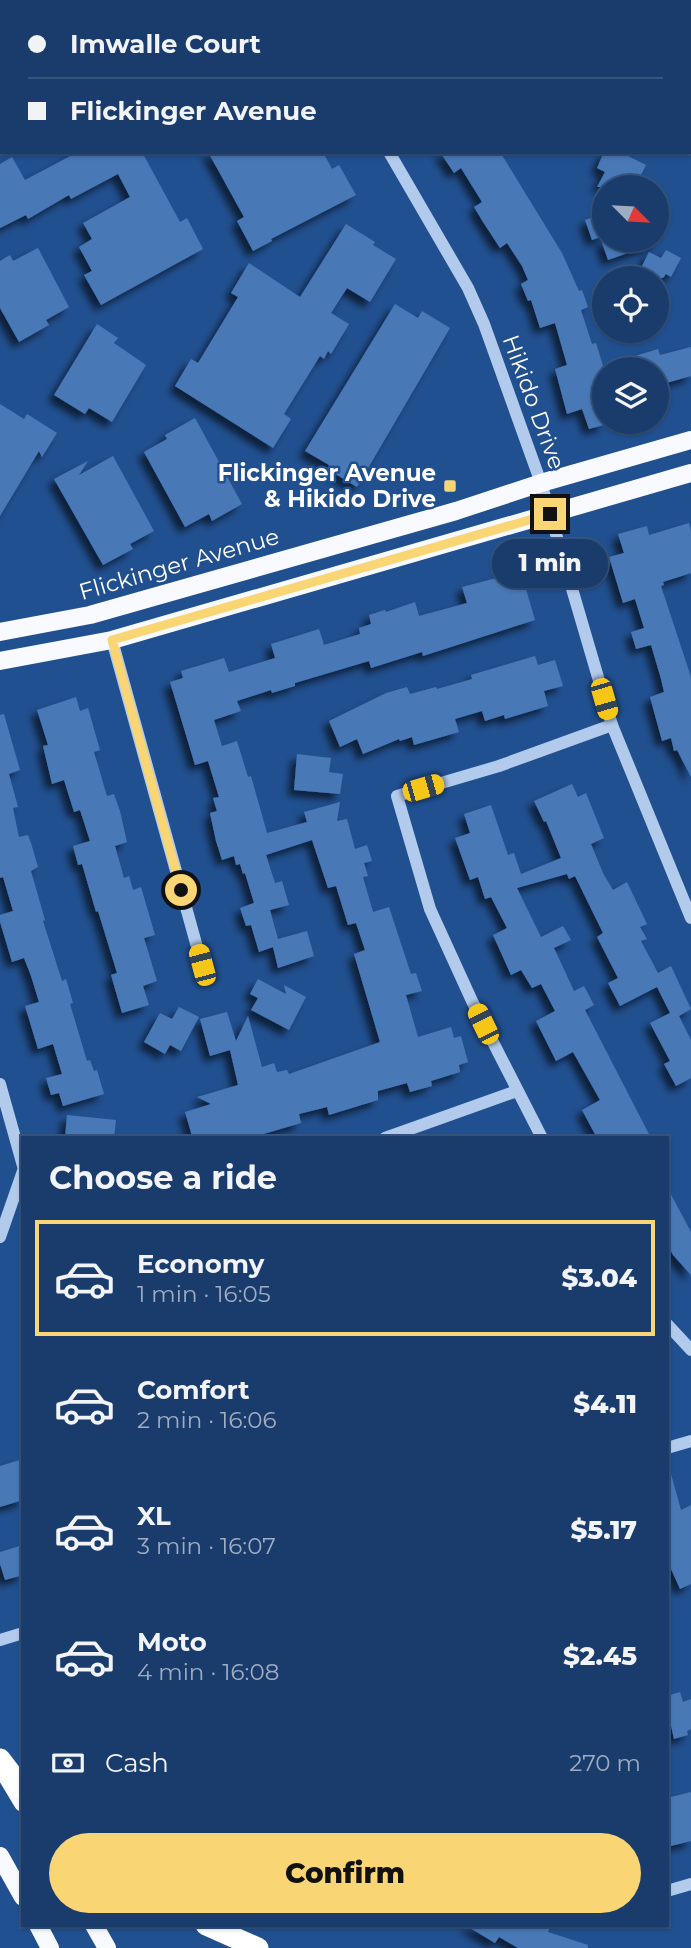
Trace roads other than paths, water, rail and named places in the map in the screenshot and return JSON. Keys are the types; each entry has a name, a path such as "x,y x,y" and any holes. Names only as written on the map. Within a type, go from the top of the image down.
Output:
{"highway":[{"path":"0,1761 21,1787"},
{"path":"211,1927 258,1948"}],"main road":[{"name":"Flickinger Avenue","path":"0,632 90,615 691,440"},
{"path":"0,661 112,640 691,473"},
{"path":"0,1761 21,1799"},
{"path":"0,1856 21,1894"},
{"path":"39,1927 50,1948"},
{"path":"95,1927 107,1948"}],"street":[{"name":"Hikido Drive","path":"390,154 468,288 484,324 541,483 612,725 691,918"},
{"path":"112,640 202,965"},
{"path":"541,1136 472,1001 430,909 397,796 499,766 612,725"},
{"path":"0,1084 21,1161"},
{"path":"391,1136 517,1091"},
{"path":"0,1237 21,1174"},
{"path":"669,1326 691,1350"},
{"path":"669,1447 691,1441"},
{"path":"0,1640 21,1634"},
{"path":"669,1890 691,1884"}],"place":[{"name":"Flickinger Avenue & Hikido Drive","path":"450,486"}]}
